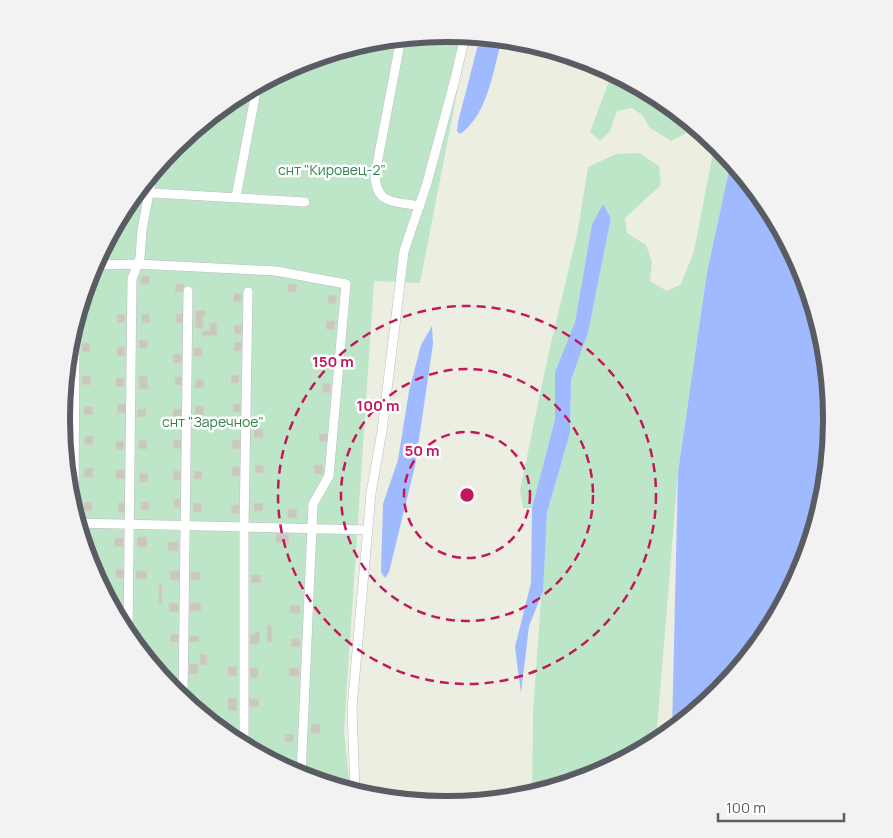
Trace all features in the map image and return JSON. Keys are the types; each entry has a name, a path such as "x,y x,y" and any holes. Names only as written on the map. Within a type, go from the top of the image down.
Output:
{"street":[{"path":"355,784 352,708 371,493 382,431 404,252 420,206 455,79 463,43"},
{"path":"400,46 375,175 375,187 380,195 388,200 420,206"},
{"path":"236,197 255,95"},
{"path":"128,620 132,279 137,264 150,187"},
{"path":"146,193 305,202"},
{"path":"103,265 137,264 276,271 346,284 329,476 313,504 301,767"},
{"path":"183,688 188,291"},
{"path":"244,736 244,526 248,292"},
{"path":"74,475 75,359"},
{"path":"85,523 368,530"}],"green space":[{"name":"снт \"Заречное\"","path":"422,43 467,43 420,283 374,281 344,731 349,783 325,776 280,757 217,718 163,667 133,628 109,586 99,563 90,540 77,492 73,468 70,419 73,370 77,346 90,298 99,275 109,252 133,210 163,171 217,120 280,81 325,62 349,55 397,46"},
{"path":"610,79 656,106 690,131 671,141 650,128 642,115 632,108 617,111 610,131 600,141 590,132"},
{"path":"639,153 659,166 661,185 625,218 627,233 646,245 652,262 650,281 667,291 681,284 694,251 713,153 729,170 707,272 678,472 657,731 613,757 591,767 568,776 532,785 533,713 547,513 570,433 571,380 588,333 611,218 603,204 592,224 575,322 555,372 555,419 532,508 523,508 520,490 548,356 578,230 588,167 616,154"}],"water":[{"path":"478,44 500,47 488,91 477,116 460,134 457,131"},
{"path":"729,170 760,210 773,231 803,298 816,346 820,370 823,419 822,444 816,492 803,540 773,607 760,628 730,667 695,702 672,721 678,472 707,272"},
{"path":"603,204 611,218 588,333 571,380 570,433 547,513 543,591 529,626 521,693 515,647 531,583 532,508 555,419 555,372 575,322 592,224"},
{"path":"432,326 433,344 415,466 389,572 385,578 381,572 383,504 398,460 409,391 421,345"}],"building":[{"path":"141,276 150,276 149,285 141,284"},
{"path":"176,284 184,284 184,292 175,292"},
{"path":"288,284 297,284 296,293 288,292"},
{"path":"234,293 242,294 241,302 233,302"},
{"path":"328,295 337,296 336,304 328,304"},
{"path":"205,310 206,316 202,316 204,328 196,328 195,311"},
{"path":"117,314 125,315 125,323 117,323"},
{"path":"142,314 150,314 150,323 141,323"},
{"path":"176,314 184,314 184,323 176,323"},
{"path":"326,321 335,321 334,330 326,329"},
{"path":"210,323 217,323 217,336 202,336 202,331 210,331"},
{"path":"234,325 242,325 242,334 234,334"},
{"path":"139,340 148,340 147,349 139,348"},
{"path":"234,342 242,342 242,351 234,351"},
{"path":"82,343 90,343 90,352 82,352"},
{"path":"117,347 125,347 125,356 117,356"},
{"path":"194,348 202,348 202,357 194,356"},
{"path":"173,354 182,354 181,363 173,363"},
{"path":"326,356 334,356 334,365 325,364"},
{"path":"231,375 239,375 239,383 231,383"},
{"path":"82,376 91,376 91,385 82,384"},
{"path":"139,376 147,376 148,389 139,389"},
{"path":"175,377 183,377 183,385 175,385"},
{"path":"116,378 124,378 124,387 116,387"},
{"path":"196,379 204,380 204,388 195,388"},
{"path":"323,383 331,384 330,393 322,392"},
{"path":"118,404 126,404 126,413 117,413"},
{"path":"233,404 241,404 241,413 233,412"},
{"path":"84,406 93,407 93,415 84,415"},
{"path":"195,406 204,406 203,415 195,415"},
{"path":"138,409 146,409 146,417 137,417"},
{"path":"173,409 182,409 182,418 173,417"},
{"path":"254,429 263,429 263,438 254,438"},
{"path":"319,434 328,434 328,442 319,442"},
{"path":"85,436 93,436 93,445 84,444"},
{"path":"139,440 147,441 147,449 139,449"},
{"path":"173,440 182,440 181,449 173,448"},
{"path":"232,440 240,440 240,449 232,449"},
{"path":"116,441 124,441 124,450 116,449"},
{"path":"255,465 264,465 264,473 255,473"},
{"path":"314,465 323,465 323,474 314,474"},
{"path":"232,467 240,467 240,476 232,476"},
{"path":"84,468 93,468 93,477 84,477"},
{"path":"116,470 125,470 125,479 116,479"},
{"path":"173,471 181,471 181,480 173,480"},
{"path":"194,471 202,471 202,479 194,479"},
{"path":"140,473 148,473 148,482 139,482"},
{"path":"174,499 182,499 182,508 174,507"},
{"path":"84,502 92,502 92,511 84,510"},
{"path":"141,502 149,502 149,510 141,510"},
{"path":"118,503 126,503 126,512 118,512"},
{"path":"193,503 202,503 201,512 193,512"},
{"path":"254,503 263,503 263,511 254,511"},
{"path":"232,505 240,505 240,514 231,513"},
{"path":"288,509 297,509 297,518 288,518"},
{"path":"276,534 289,534 289,543 276,543"},
{"path":"137,537 147,537 147,547 137,547"},
{"path":"114,538 123,538 123,547 114,546"},
{"path":"90,539 94,539 93,547"},
{"path":"168,542 178,542 178,551 168,551"},
{"path":"116,569 124,569 124,578 116,578"},
{"path":"136,571 147,571 147,579 136,579"},
{"path":"170,571 180,571 180,580 170,580"},
{"path":"191,572 200,572 200,580 191,580"},
{"path":"251,575 261,575 261,583 251,583"},
{"path":"159,585 162,585 162,604 159,604"},
{"path":"169,603 179,603 179,612 169,612"},
{"path":"190,603 201,603 201,611 190,611"},
{"path":"290,605 300,605 300,613 290,613"},
{"path":"267,625 272,625 272,642 267,642"},
{"path":"255,632 260,632 259,644 250,644 250,634 255,635"},
{"path":"170,634 179,634 179,642 170,642"},
{"path":"189,636 199,636 199,642 189,642"},
{"path":"291,639 300,639 300,647 291,647"},
{"path":"200,654 207,655 207,665 200,665"},
{"path":"189,664 198,664 198,674 189,674"},
{"path":"228,667 237,667 237,676 228,676"},
{"path":"250,668 258,668 258,678 250,678"},
{"path":"289,668 299,668 299,677 289,676"},
{"path":"228,698 237,698 237,711 228,710"},
{"path":"249,699 259,699 259,707 249,706"},
{"path":"311,724 320,724 320,733 311,733"},
{"path":"285,734 294,734 294,742 285,742"}],"park label":[{"name":"снт \"Кировец-2\"","path":"332,169"}]}
